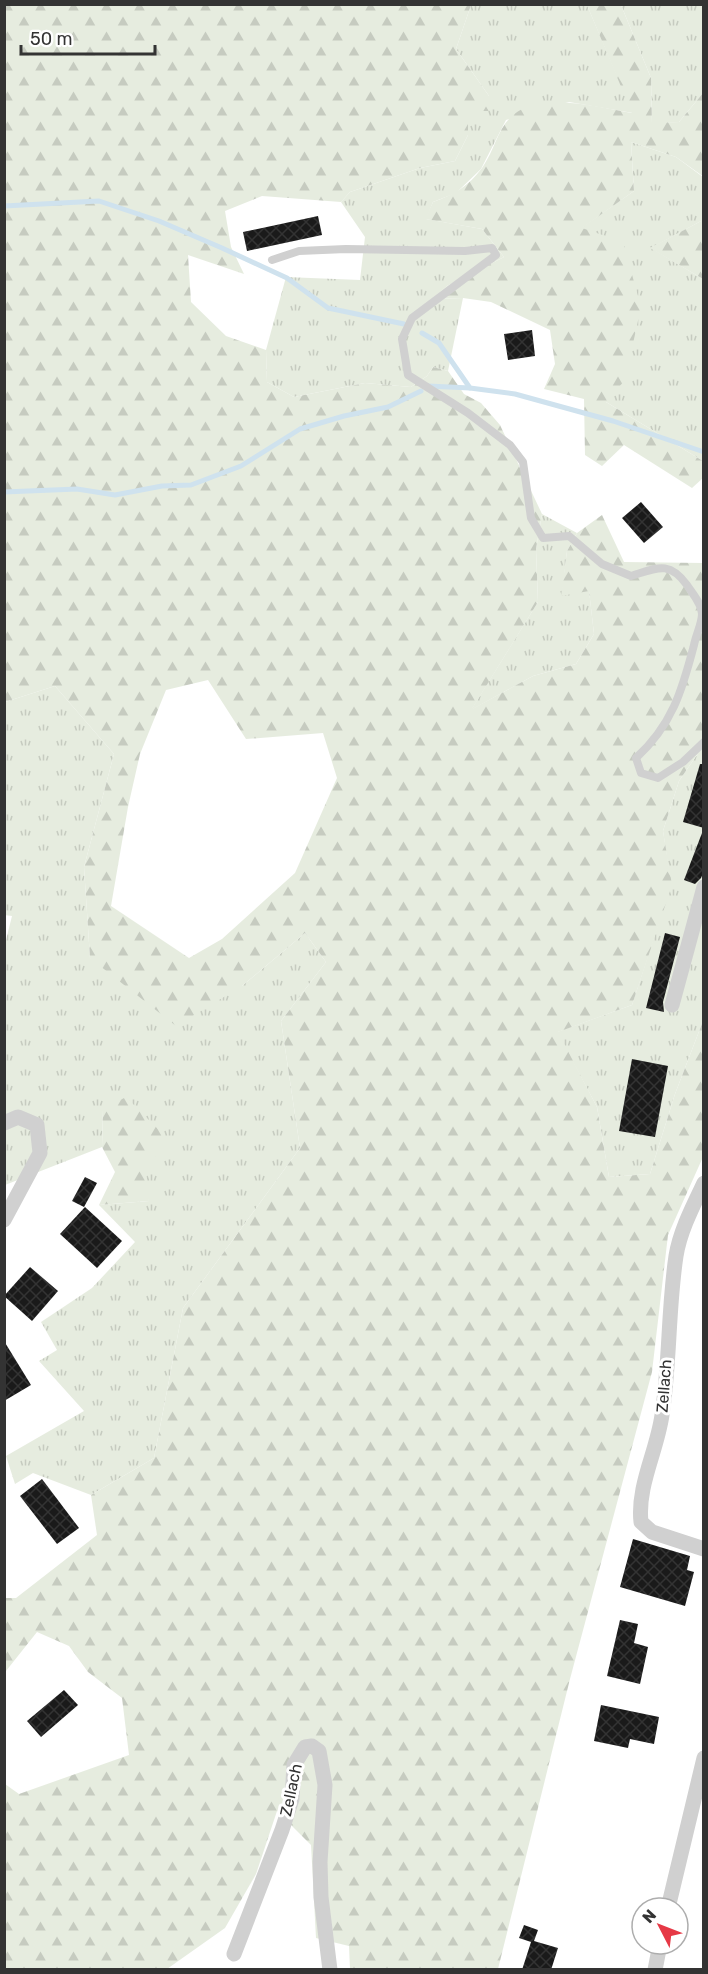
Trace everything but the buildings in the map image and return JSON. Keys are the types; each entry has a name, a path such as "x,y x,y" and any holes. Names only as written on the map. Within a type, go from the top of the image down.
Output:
{"street":[{"path":"672,1005 704,887"},
{"path":"4,1123 18,1117 37,1125 40,1153 4,1220"},
{"name":"Zellach","path":"704,1183 687,1221 676,1254 662,1416 639,1506 641,1522 652,1532 704,1549"},
{"name":"Zellach","path":"234,1954 292,1799 294,1765 305,1747 312,1746 319,1751 325,1785 320,1872 330,1970"},
{"path":"671,1896 704,1758"}],"lane":[{"path":"272,260 299,251 346,249 465,251 492,248 496,255 412,318 402,339 408,375 468,413 510,445 523,462 531,518 543,538 569,536 602,564 631,576 660,567 678,572 702,612 688,668 673,713 649,746 636,758 641,774 658,778 683,762 704,742"}],"green space":[{"path":"5,5 471,5 456,49 489,96 489,111 468,111 468,135 455,161 420,168 350,192 341,202 262,196 225,211 231,247 244,274 188,255 191,302 226,336 266,350 267,382 294,397 365,383 411,387 427,376 433,367 448,371 464,394 481,403 500,425 542,514 536,549 538,602 472,709 533,676 576,664 594,634 589,591 561,596 567,551 577,533 602,515 624,562 703,563 703,746 679,781 663,831 672,885 632,1005 558,1032 597,1107 609,1177 650,1174 675,1094 703,1021 703,1157 668,1235 652,1372 570,1679 498,1969 350,1969 349,1946 316,1938 311,1845 277,1811 256,1874 225,1928 167,1969 5,1969 5,1784 19,1794 129,1755 122,1698 88,1672 69,1646 37,1632 6,1671 5,1700 5,1598 16,1598 97,1535 91,1495 154,1458 183,1308 300,1148 281,1021 326,962 305,933 242,986 176,1026 90,958 84,867 114,754 55,686 5,702","holes":["208,680 246,739 323,733 337,778 295,873 222,939 189,958 111,906 128,807 140,754 166,690"]},
{"path":"471,5 587,5 633,113 569,102 506,120 481,169 456,193 433,202 426,219 482,229 504,257 447,286 432,299 463,298 448,371 433,367 427,376 411,387 365,383 294,397 267,382 266,350 286,277 360,280 365,237 341,202 350,192 420,168 455,161 468,135 468,111 489,96 456,49"},
{"path":"587,5 621,5 651,78 652,123 679,122 703,93 704,177 676,157 631,142 634,191 582,228 623,242 641,307 625,380 606,402 703,461 703,478 692,488 624,445 602,466 585,455 584,399 544,389 555,364 550,330 491,302 463,298 431,299 447,286 504,257 482,229 425,219 433,202 460,189 472,180 488,159 500,131 512,116 531,106 555,103 582,104 632,113"},
{"path":"621,5 703,5 703,93 679,122 652,124 651,78"},
{"path":"631,142 676,157 703,177 703,220 651,248 703,279 703,461 606,402 581,228 634,191"},
{"path":"703,220 703,279 650,248"},
{"path":"542,514 577,533 567,551 562,595 589,590 594,634 576,664 533,676 471,710 538,602 536,549"},
{"path":"55,686 114,754 84,867 90,958 242,986 305,933 326,962 281,1021 300,1148 183,1308 154,1458 91,1495 33,1473 15,1484 6,1456 84,1411 39,1361 57,1350 41,1322 92,1288 135,1242 99,1205 149,1201 103,1110 102,1147 5,1185 4,948 12,916 4,915 5,702"},
{"path":"703,746 703,1021 675,1094 650,1174 609,1177 597,1107 557,1032 632,1005 671,885 663,831 679,781"},
{"path":"126,1097 167,1138 146,1171 149,1201 99,1205 115,1172 102,1147 103,1109"}],"waterway":[{"path":"4,206 99,201 159,221 287,278 328,308 404,324"},
{"path":"422,333 439,343 470,388 515,394 613,421 704,452"},
{"path":"428,386 470,388"},
{"path":"4,492 77,489 115,495 162,486 191,485 241,466 300,429 344,416 388,407 421,391"}]}
